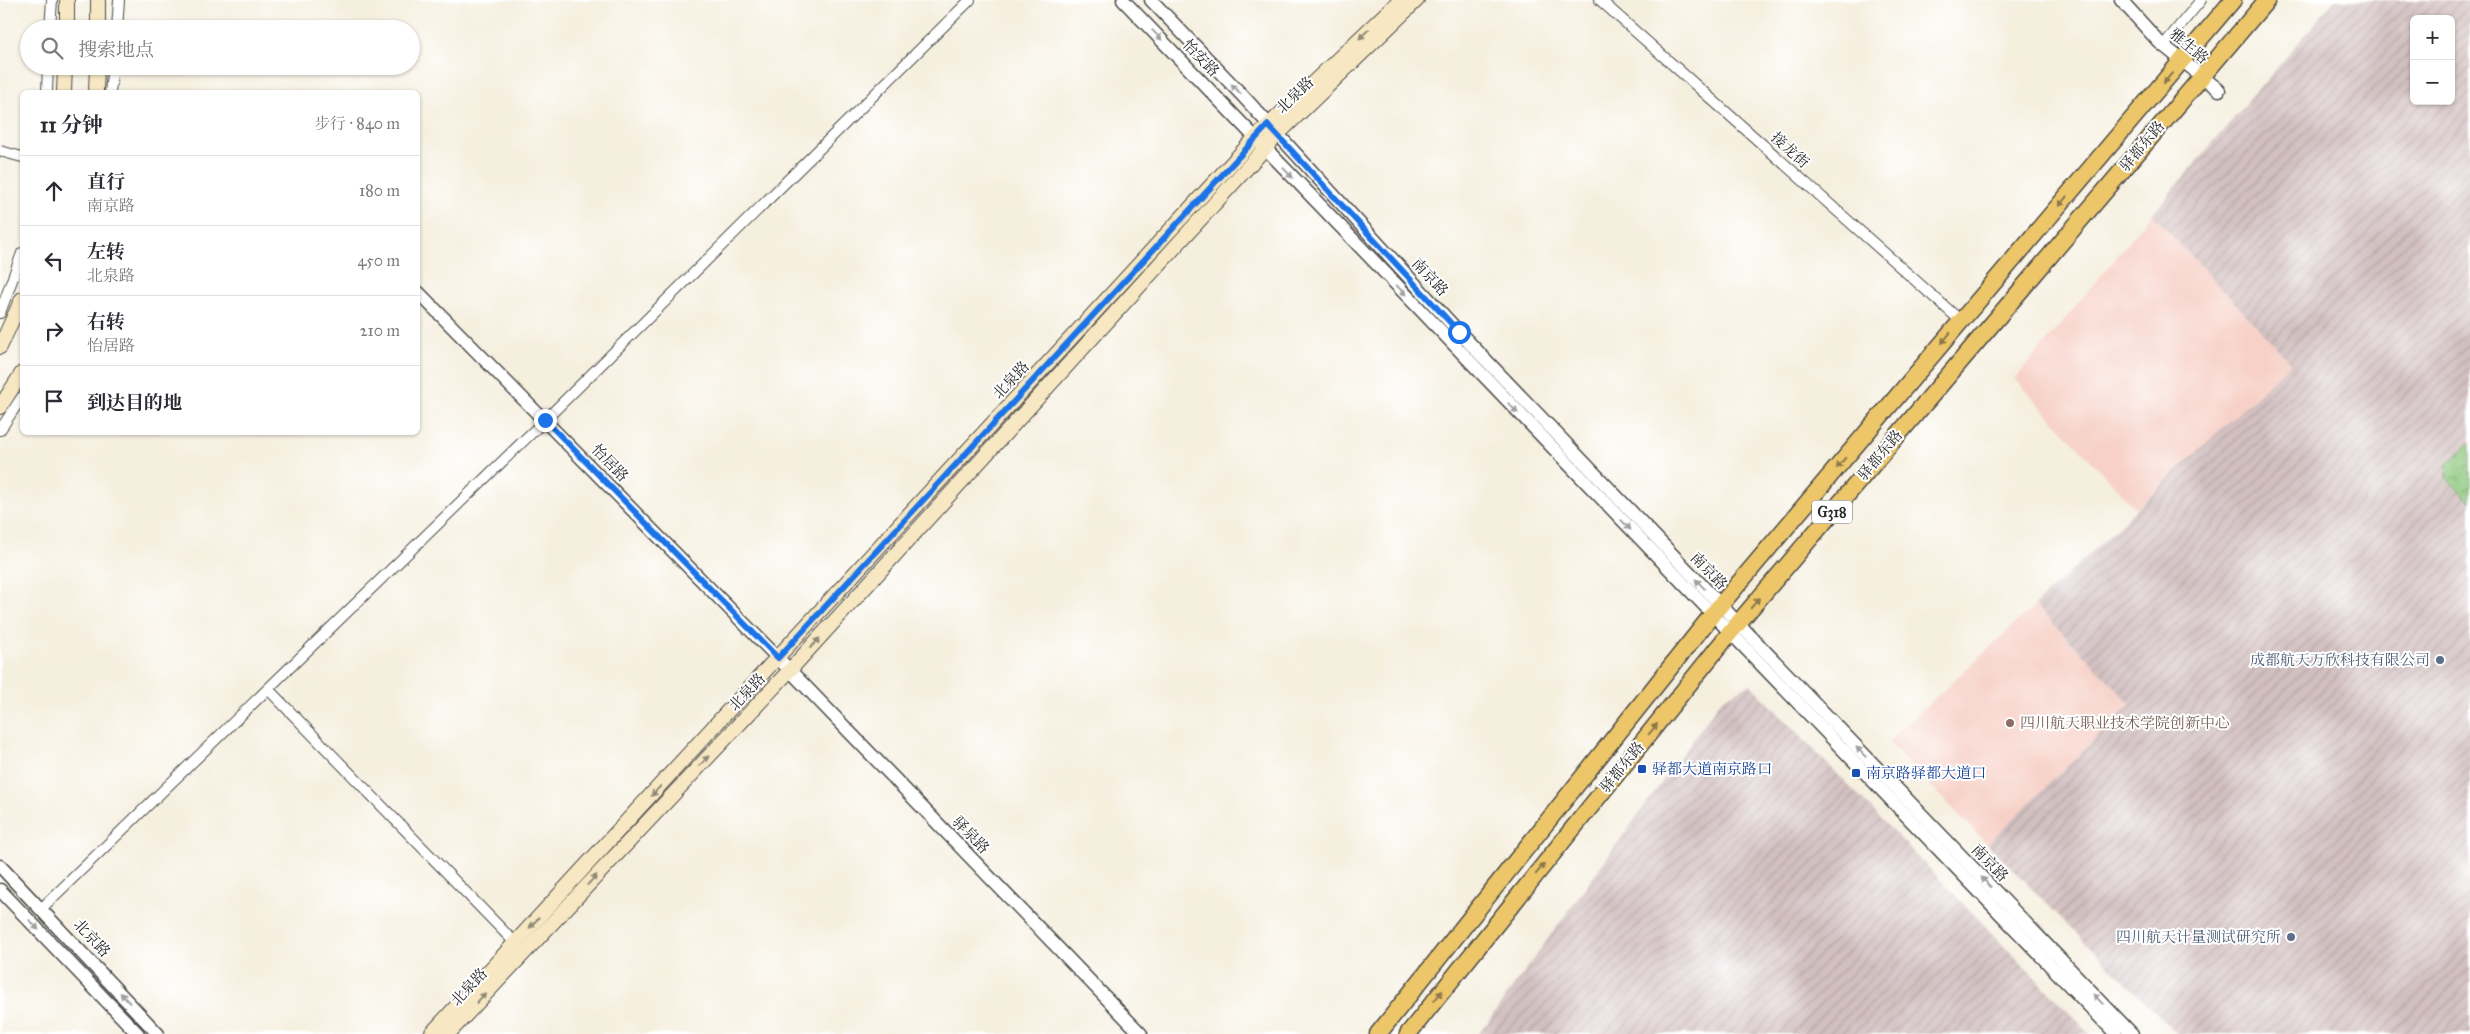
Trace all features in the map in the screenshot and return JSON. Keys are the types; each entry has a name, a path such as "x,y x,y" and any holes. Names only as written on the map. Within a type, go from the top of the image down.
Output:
{"highway":[{"name":"驿都东路","path":"1378,1034 1716,610 2233,0"},
{"name":"驿都东路","path":"1408,1034 1733,628 2267,0"}],"main road":[{"path":"67,0 67,20"},
{"path":"98,0 98,20"},
{"name":"北泉路","path":"431,1034 520,948 790,670 1265,149 1273,130 1400,0"},
{"name":"北泉路","path":"448,1034 520,948 778,658 1255,138 1273,130 1417,0"},
{"path":"64,90 65,75"},
{"path":"96,90 97,75"},
{"path":"0,347 20,303"},
{"path":"0,407 20,376"}],"street":[{"path":"51,20 52,0"},
{"path":"118,20 119,0"},
{"path":"42,908 545,420 970,0"},
{"name":"怡安路","path":"1123,0 1265,149 1716,610"},
{"name":"怡安路","path":"1151,0 1273,130"},
{"name":"接龙街","path":"1600,0 1961,321"},
{"name":"雅生路","path":"2121,0 2163,46 2219,90"},
{"path":"2163,46 2201,0"},
{"path":"46,90 47,75"},
{"path":"110,90 112,75"},
{"name":"南京路","path":"1273,130 1733,628 2132,1034"},
{"path":"0,151 20,156"},
{"path":"0,313 20,259"},
{"name":"怡居路","path":"420,294 778,658"},
{"path":"0,430 20,400"},
{"path":"1733,628 2116,1034"},
{"name":"驿泉路","path":"778,658 1141,1034"},
{"path":"268,689 520,948"},
{"name":"北京路","path":"0,866 42,908 158,1034"},
{"path":"0,890 138,1034"}],"shaded area":[{"path":"2335,0 2470,0 2470,1034 2177,1034 1987,844 2131,704 2035,605 2291,363 2152,214"},
{"path":"2152,214 2291,363 2136,509 2015,379"},
{"name":"四川航天职业技术学院创新中心","path":"2035,605 2131,704 1987,844 1888,742"},
{"path":"1750,684 2090,1034 1479,1034 1722,699"}],"green space":[{"path":"2470,442 2470,502 2446,477 2447,464"}],"place":[{"name":"成都航天万欣科技有限公司","path":"2440,660"},
{"name":"四川航天职业技术学院创新中心","path":"2010,723"},
{"name":"驿都大道南京路口","path":"1642,769"},
{"name":"南京路驿都大道口","path":"1856,773"},
{"name":"四川航天计量测试研究所","path":"2291,937"}],"route":[{"path":"545,420 778,658 1268,125 1459,332"}]}
